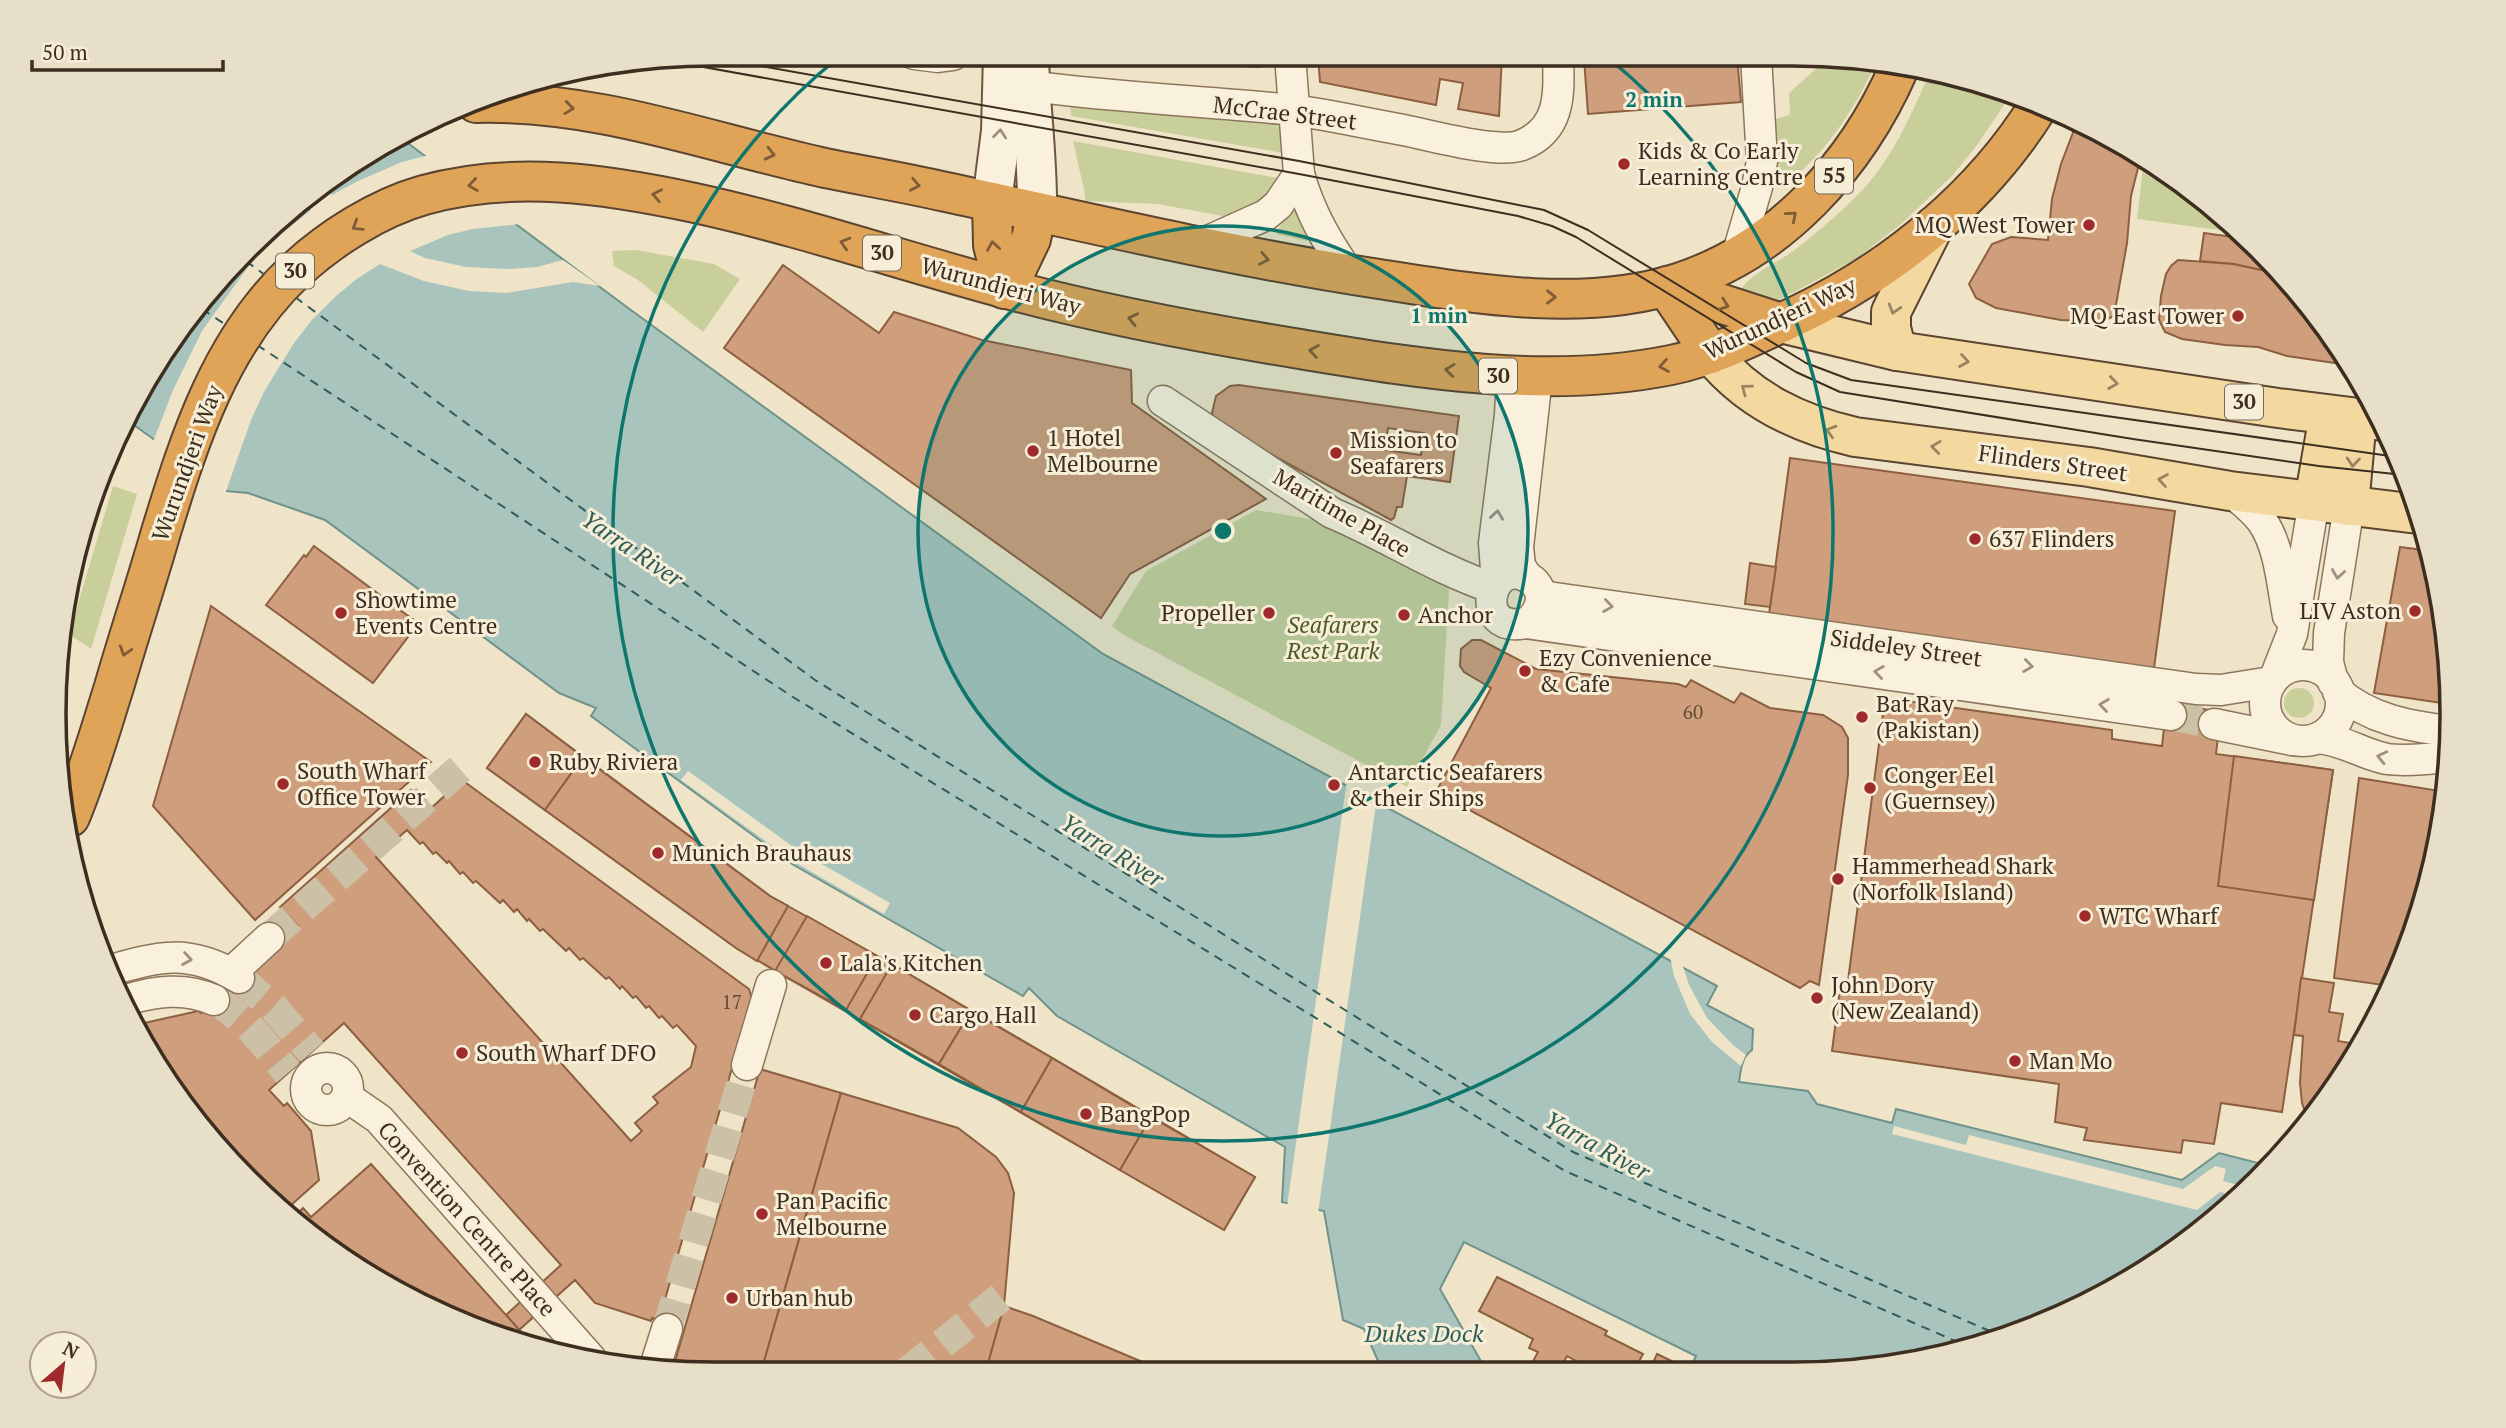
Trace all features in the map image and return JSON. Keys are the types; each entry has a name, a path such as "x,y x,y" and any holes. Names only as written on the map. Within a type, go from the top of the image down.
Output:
{"highway":[{"name":"55","path":"1666,286 1696,277 1737,256 1785,223 1822,190 1845,163 1870,124 1895,75"},
{"name":"30","path":"499,104 548,105 601,112 824,167 1197,246 1350,275 1442,290 1506,296 1604,297 1666,286 1781,323"},
{"name":"Wurundjeri Way","path":"71,789 103,722 175,482 211,388 249,324 295,271 320,250 387,208 418,196 492,182 595,184 724,209 1006,289 1200,333 1382,362 1525,377 1616,373 1669,365 1711,354 1837,295 1892,259 1934,226 1973,189 2003,155 2033,113"},
{"path":"992,202 993,244 1006,289"},
{"path":"1006,289 1031,239 1037,212"},
{"path":"1666,286 1711,354"}],"main road":[{"path":"1897,351 1891,328 1891,312 1934,226"},
{"name":"30","path":"1781,323 1897,351 2356,418"},
{"name":"Flinders Street","path":"1711,354 1728,374 1751,394 1789,415 1840,434 2089,467 2230,491 2407,513"},
{"path":"2331,503 2356,418"}],"street":[{"path":"992,202 1001,131 1003,66"},
{"path":"1291,66 1299,174 1318,227 1350,275"},
{"name":"McCrae Street","path":"1029,70 1296,111 1437,136 1488,148 1519,147 1537,138 1554,117 1559,88 1558,66"},
{"path":"1737,256 1762,161 1757,66"},
{"path":"1029,70 1036,148 1037,212"},
{"path":"1197,246 1266,215 1278,205 1299,174"},
{"path":"1514,480 1494,543 1495,586 1491,602 1496,616 1509,624 1526,623 1538,612 1534,586 1520,566 1514,480 1525,377"},
{"name":"Maritime Place","path":"1163,401 1332,513 1359,524 1438,567 1495,586"},
{"path":"2230,491 2257,515 2271,540 2292,634"},
{"path":"2331,503 2328,662 2335,687 2338,717 2332,727 2307,739 2279,732 2269,718 2266,699 2292,634 2331,503"},
{"path":"1495,586 1511,575 1534,586"},
{"name":"Siddeley Street","path":"1534,586 1700,633 2171,715"},
{"name":"Siddeley Street","path":"1526,623 1700,633 2196,690 2221,690 2274,678"},
{"path":"2274,678 2288,667 2312,667 2322,671 2335,687 2356,705 2379,717 2439,730"},
{"path":"2214,724 2343,742 2385,758 2418,761 2438,759"},
{"path":"120,967 171,957 203,962 235,976 270,937"},
{"path":"747,1065 771,985"},
{"path":"132,999 166,991 214,1000"},
{"name":"Convention Centre Place","path":"312,1052 341,1084 379,1119 583,1348"},
{"path":"288,1073 310,1101 320,1109 333,1110 339,1107 341,1084"},
{"path":"658,1359 667,1329"}],"green space":[{"path":"1818,67 1872,72 1851,110 1830,139 1794,177 1779,172 1772,158 1768,121 1790,115 1789,93"},
{"path":"1926,81 2005,103 1952,176 1901,224 1856,259 1760,310 1737,294 1751,278 1792,252 1867,185 1898,140"},
{"path":"1070,105 1275,124 1281,128 1283,153 1071,116"},
{"path":"1073,141 1278,178 1265,200 1228,217 1158,204 1085,201"},
{"path":"2143,170 2186,200 2223,231 2137,219"},
{"path":"1292,204 1297,204 1309,239 1307,241 1276,234"},
{"path":"636,250 714,264 740,279 703,332 638,280 614,266 612,251"},
{"path":"113,486 137,494 91,649 71,636 74,617"},
{"name":"Seafarers Rest Park","path":"1256,510 1316,520 1449,589 1441,725 1407,787 1122,634 1112,626 1146,571"},
{"path":"2299,688 2309,693 2314,703 2309,713 2299,718 2289,713 2284,703 2289,693"}],"water":[{"path":"408,143 624,305 1103,654 1717,986 1707,1005 1753,1029 1752,1050 1744,1060 1739,1082 1808,1091 1817,1104 1892,1123 1896,1109 2182,1180 2219,1153 2258,1163 2186,1228 2116,1275 2078,1295 2000,1327 1918,1349 1834,1360 1693,1362 1696,1356 1464,1242 1440,1289 1481,1362 1378,1362 1364,1329 1343,1320 1324,1211 1282,1202 1285,1147 1057,1016 1029,988 1023,996 792,864 591,716 596,708 559,693 325,520 248,493 226,491 134,425 153,390 200,320 256,256 320,200"}],"pier":[{"path":"429,155 520,224 473,229 448,235 410,251 425,258 466,267 537,267 563,260 600,286 573,282 507,293 469,291 424,281 380,264 336,296 294,343 265,390 251,420 225,494 153,442 173,390 202,331 253,260 310,208 330,193 332,195 402,162"},
{"path":"688,771 799,851 890,903 884,914 793,861 681,780"},
{"path":"1347,780 1377,797 1318,1213 1287,1207"},
{"path":"1670,956 1682,963 1689,985 1707,1018 1746,1055 1741,1066 1712,1042 1690,1014 1674,976"},
{"path":"1894,1126 1966,1145 1969,1135 2183,1189 2215,1166 2226,1169 2223,1181 2237,1185 2227,1194 2220,1192 2197,1210 1892,1134"}],"building":[{"path":"1319,66 1501,66 1499,116 1458,109 1463,83 1440,79 1436,105 1320,82"},
{"path":"1585,66 1738,66 1741,102 1588,114"},
{"name":"MQ West Tower","path":"2074,131 2138,167 2131,196 2127,243 2114,316 2101,322 2061,320 1996,308 1976,298 1969,284 1992,244 2011,237 2048,240 2052,199"},
{"path":"2204,233 2229,237 2264,271 2233,264 2200,261"},
{"name":"MQ East Tower","path":"2178,260 2233,264 2264,271 2306,320 2336,363 2287,356 2258,347 2182,339 2165,332 2159,320 2161,296 2166,274"},
{"name":"1 Hotel Melbourne","path":"783,265 879,333 894,312 982,340 1131,370 1132,403 1266,499 1130,574 1101,618 724,348"},
{"name":"Mission to Seafarers","path":"1239,385 1459,416 1450,482 1407,476 1402,507 1397,507 1391,520 1223,428 1215,421 1212,413 1216,396 1230,386","holes":["1388,428 1424,433 1421,455 1385,450"]},
{"name":"637 Flinders","path":"1790,458 2175,511 2154,668 1769,614"},
{"name":"Showtime Events Centre","path":"314,546 415,621 408,631 411,633 373,683 266,605"},
{"name":"LIV Aston","path":"2400,547 2418,549 2434,629 2439,703 2374,693"},
{"path":"1750,563 1776,567 1770,607 1745,604"},
{"name":"South Wharf Office Tower","path":"211,606 431,762 255,920 153,806"},
{"path":"1472,640 1481,640 1536,669 1686,687 1691,680 1734,703 1741,693 1770,708 1823,715 1842,727 1848,738 1848,775 1819,985 1810,981 1800,988 1436,792 1491,688 1464,672 1460,666 1461,649"},
{"name":"WTC Wharf","path":"1885,698 2112,730 2112,739 2162,746 2165,719 2173,704 2216,711 2219,727 2216,754 2333,770 2282,1112 2221,1103 2214,1144 2183,1140 2181,1153 2084,1140 2087,1128 2055,1122 2059,1084 1832,1051 1841,981 1848,981"},
{"path":"526,714 770,896 892,964 1255,1177 1224,1230 736,948 487,768"},
{"name":"Ruby Riviera","path":"526,714 583,757 545,810 487,768"},
{"path":"2234,756 2333,770 2314,900 2218,886"},
{"name":"Munich Brauhaus","path":"583,757 770,896 788,906 757,961 545,810"},
{"path":"2359,778 2435,790 2417,882 2405,922 2380,985 2334,978"},
{"name":"South Wharf DFO","path":"462,780 749,989 752,999 659,1320 652,1318 651,1321 595,1303 575,1280 519,1330 506,1315 561,1265 344,1023 269,1090 284,1106 287,1103 311,1131 319,1180 292,1205 256,1172 200,1108 145,1023 198,1011 201,1013 298,926 280,907 411,790 429,810","holes":["407,830 420,844 423,842 433,854 436,852 447,863 449,861 460,874 463,872 473,883 476,881 500,903 503,900 514,912 517,909 527,921 529,919 540,931 543,929 566,951 569,948 580,960 583,958 606,979 609,977 620,989 622,986 633,998 636,996 646,1008 649,1006 673,1028 677,1025 696,1046 691,1067 653,1097 658,1103 635,1123 642,1131 631,1141 376,857"]},
{"name":"Lala's Kitchen","path":"807,916 877,956 846,1010 775,971"},
{"name":"Cargo Hall","path":"892,964 971,1011 939,1064 860,1019"},
{"path":"2301,978 2334,983 2329,1012 2343,1014 2338,1041 2350,1043 2304,1110 2300,1083 2303,1036 2294,1035"},
{"path":"971,1011 1052,1058 1021,1112 939,1064"},
{"name":"BangPop","path":"1052,1058 1151,1117 1120,1170 1021,1112"},
{"name":"Pan Pacific Melbourne","path":"760,1069 841,1093 764,1362 675,1360"},
{"path":"841,1093 958,1128 996,1157 1008,1173 1014,1193 1004,1306 988,1362 764,1362"},
{"path":"1151,1117 1255,1177 1224,1230 1120,1170"},
{"path":"371,1164 521,1331 466,1312 390,1275 300,1211 303,1208 311,1217"},
{"path":"1497,1277 1607,1331 1605,1335 1643,1354 1639,1362 1578,1362 1567,1356 1564,1362 1533,1362 1538,1352 1529,1348 1533,1339 1479,1311"},
{"path":"1004,1306 1143,1362 988,1362"},
{"path":"1657,1354 1674,1362 1653,1362"}],"ferry route":[{"path":"249,263 265,275"},
{"path":"295,297 815,680 1573,1152 1988,1330"},
{"path":"207,312 226,325"},
{"path":"257,345 793,697 1565,1171 1954,1340"}],"tunnel":[{"path":"2171,715 2214,724"},
{"path":"269,938 463,766"},
{"path":"239,978 274,1008 312,1052"},
{"path":"214,1000 245,1023 288,1073"},
{"path":"667,1329 747,1065"},
{"path":"920,1362 1005,1294"}],"tram line":[{"path":"761,66 1299,161 1544,210 1588,230 1806,363 1851,380 2385,455"},
{"path":"701,67 1518,216 1552,226 1576,237 1796,372 1840,392 2133,439 2393,474"}],"place":[{"name":"Kids & Co Early Learning Centre","path":"1624,164"},
{"name":"MQ West Tower","path":"2089,225"},
{"name":"MQ East Tower","path":"2238,316"},
{"name":"1 Hotel Melbourne","path":"1033,451"},
{"name":"Mission to Seafarers","path":"1336,453"},
{"name":"637 Flinders","path":"1975,539"},
{"name":"LIV Aston","path":"2415,611"},
{"name":"Showtime Events Centre","path":"341,613"},
{"name":"Propeller","path":"1269,613"},
{"name":"Anchor","path":"1404,615"},
{"name":"Ezy Convenience & Cafe","path":"1525,671"},
{"name":"Bat Ray (Pakistan)","path":"1862,717"},
{"name":"Ruby Riviera","path":"535,762"},
{"name":"South Wharf Office Tower","path":"283,784"},
{"name":"Antarctic Seafarers & their Ships","path":"1334,785"},
{"name":"Conger Eel (Guernsey)","path":"1870,788"},
{"name":"Munich Brauhaus","path":"658,853"},
{"name":"Hammerhead Shark (Norfolk Island)","path":"1838,879"},
{"name":"WTC Wharf","path":"2085,916"},
{"name":"Lala's Kitchen","path":"826,963"},
{"name":"John Dory (New Zealand)","path":"1817,998"},
{"name":"Cargo Hall","path":"915,1015"},
{"name":"South Wharf DFO","path":"462,1053"},
{"name":"Man Mo","path":"2015,1061"},
{"name":"BangPop","path":"1086,1114"},
{"name":"Pan Pacific Melbourne","path":"762,1214"},
{"name":"Urban hub","path":"732,1298"}],"water label":[{"name":"Yarra River","path":"632,549"},
{"name":"Yarra River","path":"1112,851"},
{"name":"Yarra River","path":"1597,1146"},
{"name":"Dukes Dock","path":"1424,1334"}]}
